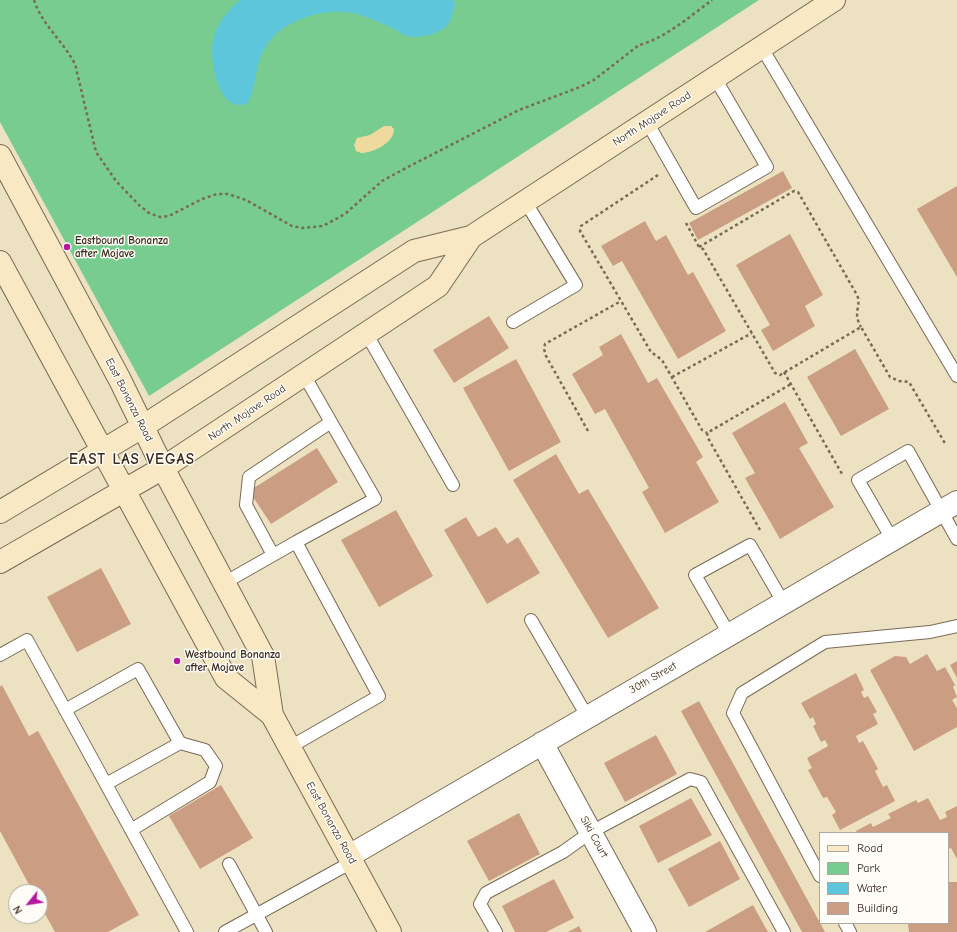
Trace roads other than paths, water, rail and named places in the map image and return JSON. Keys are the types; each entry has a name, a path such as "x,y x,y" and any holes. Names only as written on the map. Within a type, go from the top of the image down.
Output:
{"street":[{"name":"North Mojave Road","path":"0,512 142,427 414,251 471,237 834,0"},
{"name":"East Bonanza Road","path":"0,156 120,380 163,468 262,656 272,715 390,932"},
{"name":"North Mojave Road","path":"0,562 163,468 438,286 471,237"},
{"name":"East Bonanza Road","path":"0,262 226,678 272,715"},
{"name":"30th Street","path":"351,859 542,743 949,506"},
{"name":"Siki Court","path":"542,743 645,932"}],"lane":[{"path":"762,48 957,376"},
{"path":"647,122 696,208 767,167 715,78"},
{"path":"513,322 576,285 525,201"},
{"path":"366,334 453,485"},
{"path":"224,583 375,499 304,375"},
{"path":"273,555 246,505 249,477 331,422"},
{"path":"892,539 858,480 908,451 949,506 957,539"},
{"path":"290,747 379,696 296,542"},
{"path":"729,634 695,575 750,545 783,602"},
{"path":"531,620 588,716"},
{"path":"819,874 734,713 742,693 825,642 930,632 957,626"},
{"path":"0,655 27,640 187,932"},
{"path":"65,710 138,669 180,743"},
{"path":"106,784 180,743 205,750 216,766 210,782 131,830"},
{"path":"496,932 480,904 486,893 563,852 591,832 690,779 701,782 784,932"},
{"path":"225,932 351,859"},
{"path":"229,864 266,932"}],"water":[{"path":"240,0 453,0 455,5 450,21 445,27 436,33 418,37 405,35 371,19 346,12 323,13 300,19 280,31 266,46 259,62 254,87 248,103 238,105 230,102 223,95 215,73 212,50 214,35 219,23"}],"place":[{"name":"Eastbound Bonanza after Mojave","path":"67,247"},
{"name":"Westbound Bonanza after Mojave","path":"177,661"}],"district":[{"name":"EAST LAS VEGAS","path":"132,460"}]}
